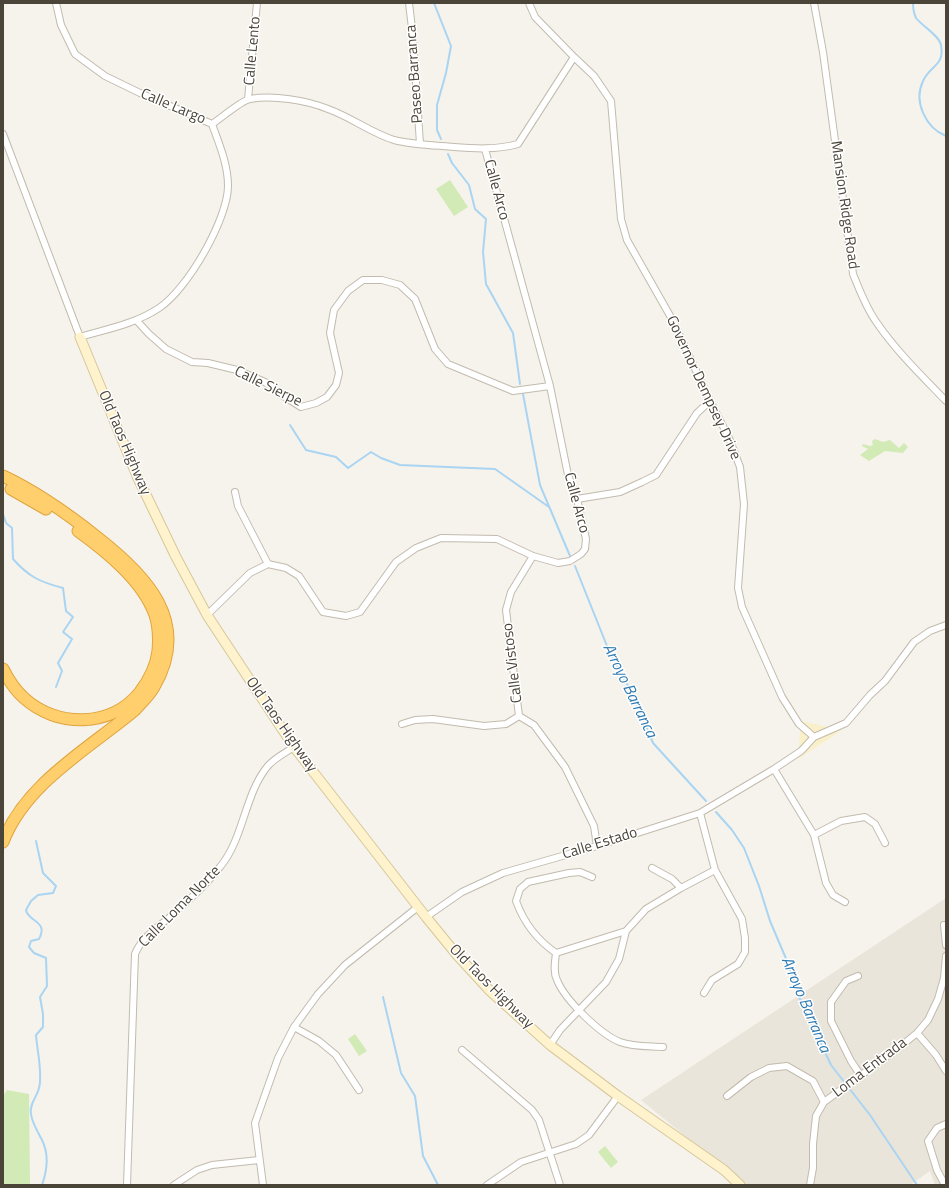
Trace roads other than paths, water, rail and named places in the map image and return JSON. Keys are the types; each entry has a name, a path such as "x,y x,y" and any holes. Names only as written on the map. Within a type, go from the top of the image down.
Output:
{"highway":[{"path":"3,476 28,489 84,526 127,562 147,583 157,598 164,615 168,640 164,664 160,675 144,700 130,714 61,768 35,792 14,819 3,842"},
{"path":"3,485 64,521 109,556 126,572 144,593 155,616 159,634 157,659 153,671 138,694 122,708 102,717 90,720 66,720 45,713 34,707 20,694 3,669"}],"street":[{"name":"Calle Largo","path":"56,3 61,25 75,54 105,76 212,124 224,158 228,185 226,203 221,218 199,260 180,289 161,307 137,321 80,337"},
{"name":"Calle Lento","path":"248,99 257,3"},
{"name":"Paseo Barranca","path":"409,3 413,37 420,144"},
{"name":"Governor Dempsey Drive","path":"529,3 536,17 594,76 611,102 621,220 627,240 673,321 729,438 740,467 744,504 738,588 742,607 782,697 799,724 814,737"},
{"name":"Mansion Ridge Road","path":"814,3 823,52 852,274 862,298 876,322 902,356 946,401"},
{"path":"212,124 248,99 267,98 293,100 328,109 394,140 420,144 485,149 503,148 518,144 574,57"},
{"name":"Old Taos Highway","path":"3,134 80,337 137,476 176,557 207,615 294,747 426,917 457,955 490,991 550,1044 618,1096 724,1170 740,1185"},
{"name":"Calle Arco","path":"268,564 286,568 299,576 323,612 346,616 360,612 396,562 416,548 441,538 497,539 533,556 558,563 570,561 581,554 585,549 586,539 577,499 568,475 550,386 485,149"},
{"name":"Calle Sierpe","path":"137,321 166,349 192,362 208,362 237,370 265,382 301,407 316,403 327,397 336,385 339,373 330,333 334,310 348,291 363,280 382,280 400,285 415,299 435,349 448,364 513,391 550,386"},
{"path":"577,499 620,492 656,475 697,413 710,401"},
{"path":"207,615 250,573 268,564 238,506 235,492"},
{"name":"Calle Vistoso","path":"533,556 511,592 506,610 519,716 534,725 565,767 594,826 597,846"},
{"path":"814,737 846,723 870,695 885,681 914,642 930,631 946,625"},
{"path":"402,724 415,720 433,719 484,726 506,724 519,716"},
{"name":"Calle Estado","path":"426,917 462,892 503,873 597,846 700,813 774,769 801,751 814,737"},
{"name":"Calle Loma Norte","path":"127,1185 135,954 139,944 183,905 221,866 230,852 257,782 268,766 294,747"},
{"path":"774,769 814,835 826,883 833,895 845,902"},
{"path":"700,813 715,870 742,919 745,938 745,952 738,964 712,980 704,993"},
{"path":"814,835 841,821 865,817 875,824 886,843"},
{"path":"652,868 672,879 681,888"},
{"path":"556,953 626,930 646,909 715,870"},
{"path":"556,953 534,934 520,913 516,901 520,889 528,882 568,873 580,872 592,877"},
{"path":"263,1185 255,1123 278,1058 294,1027 318,994 345,965 418,907"},
{"path":"944,925 946,945"},
{"path":"550,1044 578,1010 606,982 619,959 626,930"},
{"path":"556,953 554,964 557,980 578,1010 604,1034 620,1042 629,1044 663,1047"},
{"name":"Loma Entrada","path":"810,1185 813,1168 813,1144 816,1116 824,1102 901,1046 928,1020 938,999 944,978 946,956"},
{"path":"858,976 846,981 831,1002 831,1021 851,1061 861,1076"},
{"path":"294,1027 319,1041 336,1055 359,1090"},
{"path":"917,1032 936,1055 946,1071"},
{"path":"462,1050 532,1110 539,1120 560,1185"},
{"path":"727,1096 751,1077 769,1068 787,1066 812,1081 824,1102"},
{"path":"487,1185 521,1162 576,1144 589,1135 618,1096"},
{"path":"945,1185 937,1170 928,1141 937,1128 946,1124"},
{"path":"174,1185 197,1170 212,1165 259,1160"}],"waterway":[{"name":"Arroyo Barranca","path":"434,3 451,46 446,73 437,105 437,130 441,139"},
{"path":"913,3 916,18 934,34 940,41 941,45 941,57 923,81 920,89 920,97 923,113 927,121 946,136"},
{"name":"Arroyo Barranca","path":"448,154 452,163 469,185 475,209 486,219 483,252 486,284 513,333 520,384"},
{"name":"Arroyo Barranca","path":"523,394 540,485 570,556"},
{"path":"290,425 306,450 336,457 348,468 371,452 381,458 400,465 495,469 549,507"},
{"path":"3,514 6,523 12,528 13,559 35,578 63,588 66,611 73,617 63,632 72,639 58,663 62,671 56,687"},
{"name":"Arroyo Barranca","path":"575,566 609,651 634,697 653,743 706,801"},
{"name":"Arroyo Barranca","path":"716,812 732,830 744,848 759,886 770,921 787,961 799,997 831,1065 870,1115 917,1185"},
{"path":"36,841 43,873 56,886 53,893 38,895 31,901 26,910 30,917 40,925 41,929 39,939 31,941 29,947 34,953 46,958 47,986 40,997 43,1014 43,1027 36,1035 40,1082 31,1110 35,1127 46,1151 46,1168 42,1185"},
{"path":"383,997 401,1073 415,1096 423,1156 438,1185"}]}
